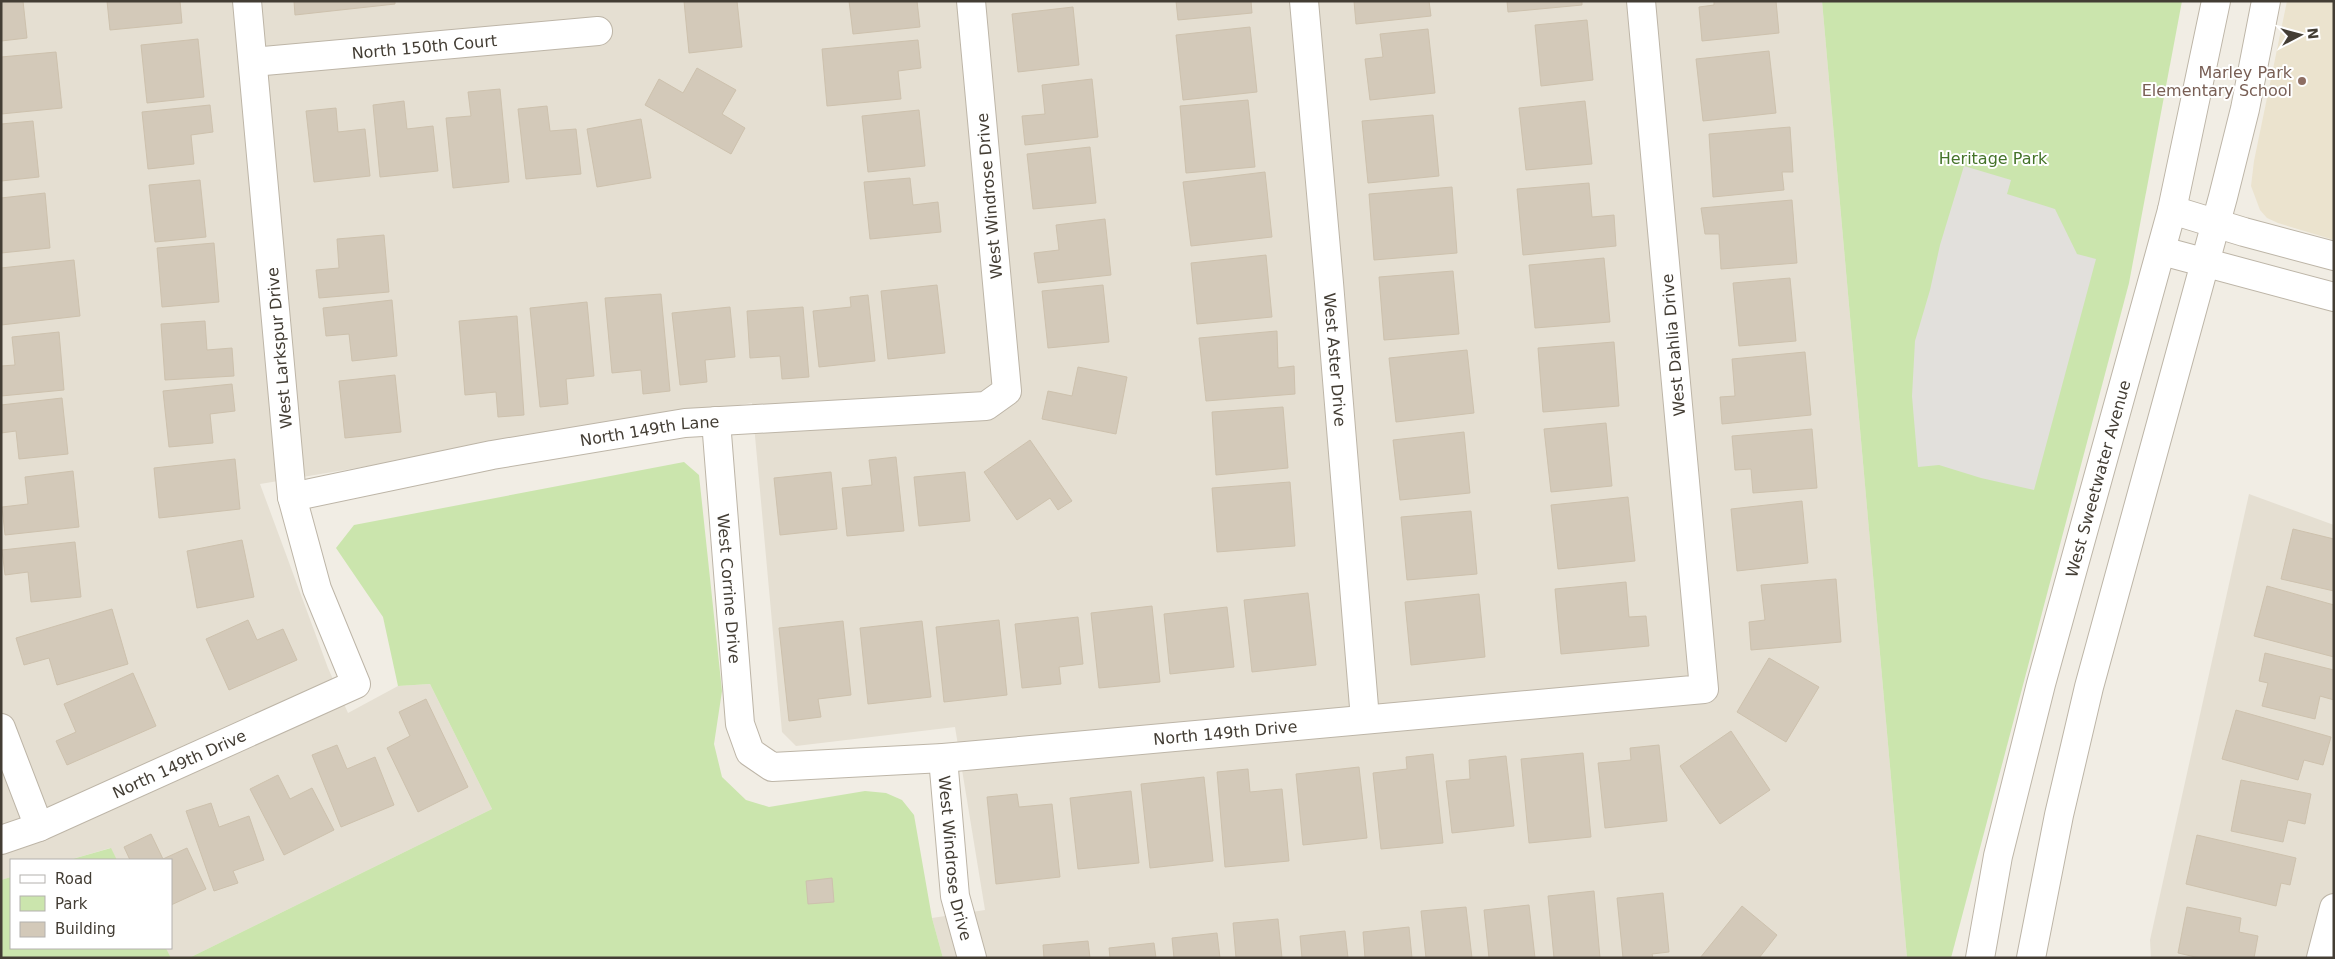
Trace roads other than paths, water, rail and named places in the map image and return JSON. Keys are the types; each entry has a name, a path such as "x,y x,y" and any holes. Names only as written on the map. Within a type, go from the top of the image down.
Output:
{"street":[{"name":"West Larkspur Drive","path":"247,1 292,498 317,588 356,684"},
{"name":"West Windrose Drive","path":"971,1 1008,391"},
{"name":"West Aster Drive","path":"1304,1 1365,719"},
{"name":"West Dahlia Drive","path":"1641,1 1704,689"},
{"name":"West Sweetwater Avenue","path":"1980,958 1998,856 2041,684 2162,251 2216,1"},
{"path":"2031,958 2059,815 2089,687 2216,223 2245,109 2266,1"},
{"name":"North 150th Court","path":"253,62 598,31"},
{"path":"2172,210 2334,256"},
{"path":"2162,251 2334,297"},
{"name":"North 149th Lane","path":"292,498 492,455 685,423 986,406 1008,391"},
{"name":"West Corrine Drive","path":"716,421 740,724 750,752"},
{"name":"North 149th Drive","path":"1,840 39,827 356,684"},
{"name":"North 149th Drive","path":"750,752 772,767 942,758 1704,689"},
{"path":"1,728 39,827"},
{"name":"West Windrose Drive","path":"942,758 955,896 972,958"},
{"path":"2321,958 2334,908"}],"place":[{"name":"Marley Park Elementary School","path":"2302,81"}],"park label":[{"name":"Heritage Park","path":"1993,158"}]}
